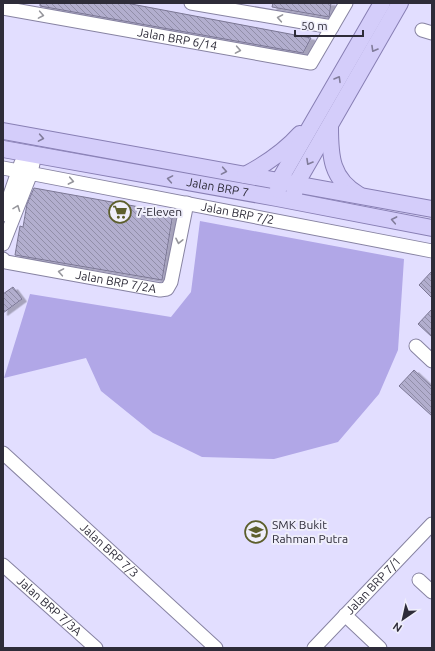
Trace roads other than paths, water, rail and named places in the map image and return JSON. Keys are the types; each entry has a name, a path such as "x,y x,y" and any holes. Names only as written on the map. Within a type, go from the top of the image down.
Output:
{"main road":[{"path":"277,198 279,181 382,3"},
{"path":"293,201 296,184 400,3"},
{"path":"245,175 267,163 284,150 318,112"},
{"path":"330,126 330,150 332,162 343,182 352,191 361,196"},
{"name":"Jalan BRP 7","path":"3,131 432,209"},
{"name":"Jalan BRP 7","path":"3,148 432,228"}],"street":[{"path":"191,3 332,27 346,3"},
{"name":"Jalan BRP 6/14","path":"3,8 311,63 332,27"},
{"path":"3,244 25,172 29,153"},
{"name":"Jalan BRP 7/2","path":"3,168 309,228 432,250"},
{"path":"3,215 25,172"},
{"name":"Jalan BRP 7/2A","path":"3,259 6,262 154,289 167,289 171,282 187,203"},
{"path":"416,346 432,361"},
{"name":"Jalan BRP 7/3","path":"3,453 216,648"},
{"name":"Jalan BRP 7/1","path":"314,648 432,524"},
{"name":"Jalan BRP 7/3A","path":"3,565 96,648"},
{"path":"419,580 432,592"},
{"path":"345,615 380,648"}],"place":[{"name":"7-Eleven","path":"120,212"},
{"name":"SMK Bukit Rahman Putra","path":"256,532"}]}
